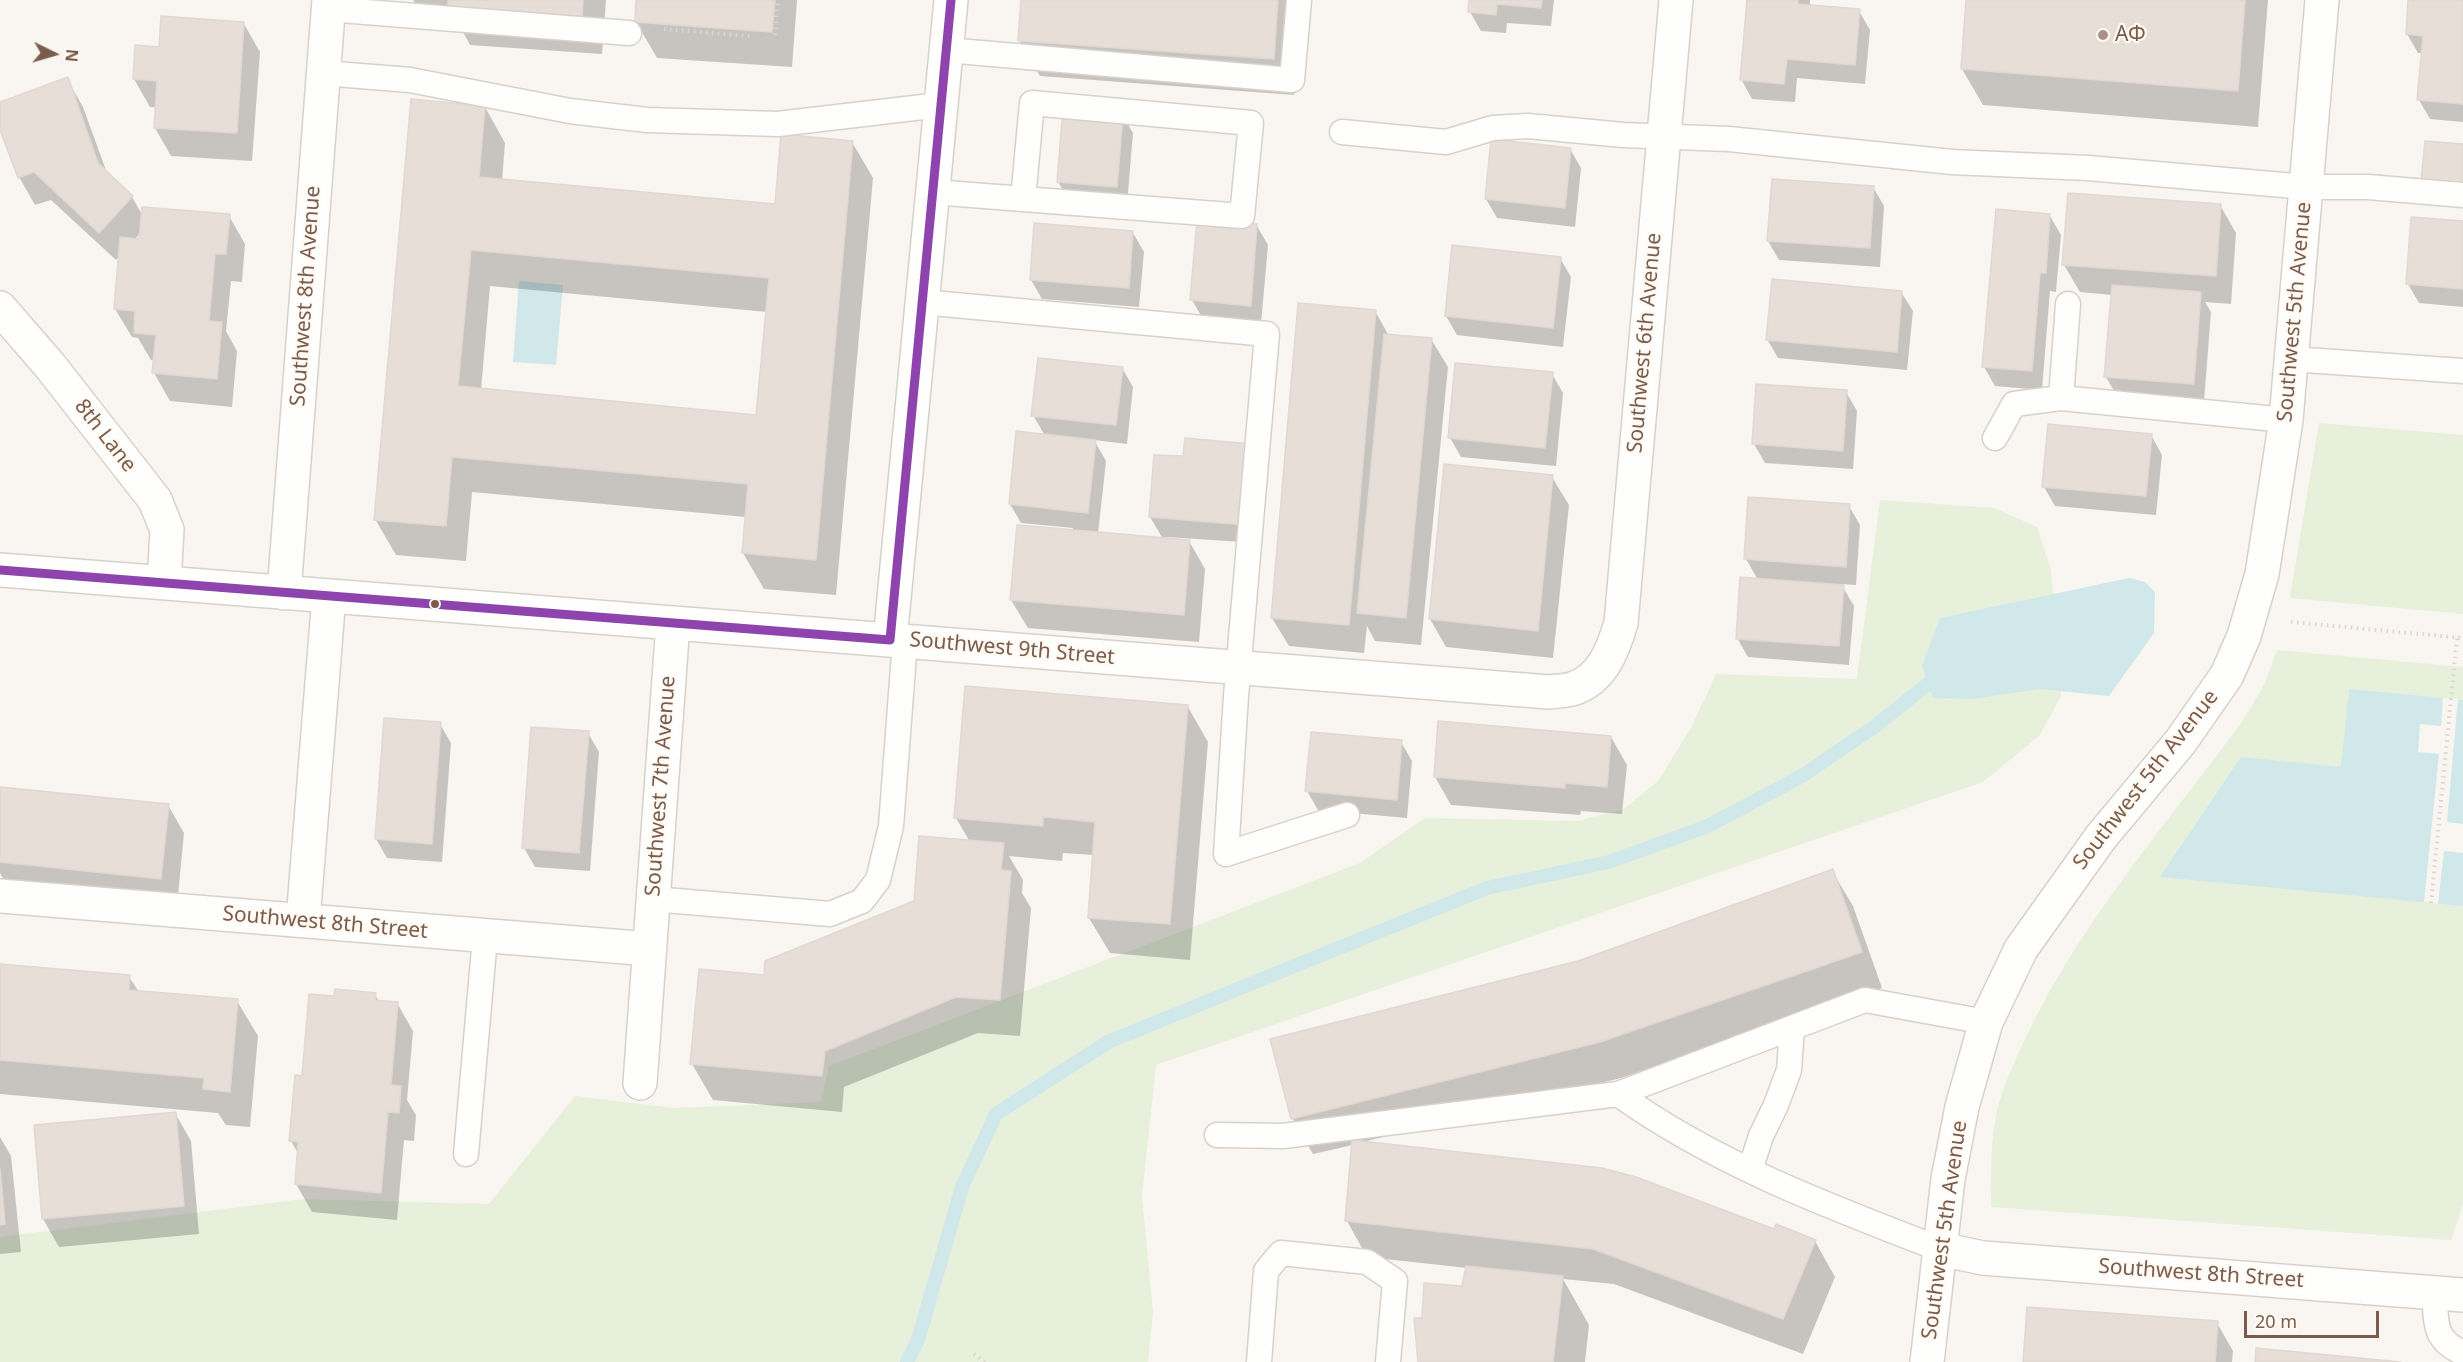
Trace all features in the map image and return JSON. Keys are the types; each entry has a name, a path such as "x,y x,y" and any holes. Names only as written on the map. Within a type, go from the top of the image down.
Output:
{"street":[{"path":"897,640 922,302 951,0"},
{"name":"Southwest 6th Avenue","path":"1592,679 1612,653 1621,623 1676,0"},
{"name":"Southwest 5th Avenue","path":"1927,1362 1948,1179 1962,1107 1986,1022 2021,949 2101,837 2181,741 2227,675 2244,636 2262,574 2286,420 2322,0"},
{"name":"Southwest 8th Avenue","path":"284,593 328,5"},
{"name":"8th Lane","path":"0,308 51,367 155,500 167,530 164,583"},
{"name":"Southwest 9th Street","path":"0,570 1549,692 1572,689 1592,679"},
{"path":"303,920 329,596"},
{"name":"Southwest 7th Avenue","path":"640,1083 673,623"},
{"name":"Southwest 8th Street","path":"0,896 650,949"},
{"name":"Southwest 8th Street","path":"1940,1249 1983,1258 2449,1294"}],"lane":[{"path":"946,50 1292,80 1299,0"},
{"path":"328,5 629,33"},
{"path":"323,73 410,80 570,111 647,120 778,124 940,105"},
{"path":"933,192 1023,199 1242,216 1251,123 1032,103 1023,199"},
{"path":"1342,132 1446,142 1493,128 1528,126 1663,137 1729,139 1952,162 2088,168 2306,187 2368,187 2463,195"},
{"path":"922,302 1267,334 1226,854 1347,815"},
{"path":"2061,398 2068,304"},
{"path":"2291,359 2463,371"},
{"path":"1995,438 2014,404 2061,398 2286,420"},
{"path":"653,899 830,914 862,902 878,880 891,826 897,640"},
{"path":"466,1154 484,937"},
{"path":"1217,1135 1305,1134 1618,1094 1865,1000 1986,1022"},
{"path":"1750,1170 1761,1136 1776,1106 1789,1070 1792,1028"},
{"path":"1618,1094 1653,1119 1708,1150 1827,1206 1940,1249"},
{"path":"1259,1362 1266,1271 1281,1253 1367,1262 1395,1281 1388,1362"},
{"path":"2449,1294 2437,1328 2447,1346 2463,1353"}],"path":[{"path":"775,35 778,0"},
{"path":"2288,621 2463,638"},
{"path":"2431,903 2457,638"},
{"path":"974,1354 985,1362"}],"green space":[{"path":"2319,423 2463,435 2463,614 2290,598"},
{"path":"1880,500 1994,508 2037,527 2051,570 2061,696 2040,735 1983,782 1156,1065 1142,1196 1153,1312 1148,1362 0,1362 0,1237 304,1199 489,1204 575,1096 673,1108 821,1102 829,1066 1360,863 1425,818 1578,821 1624,809 1658,781 1691,728 1716,674 1857,679"},
{"path":"2277,650 2463,667 2463,1204 2451,1240 1991,1207 1992,1150 1998,1106 2025,1039 2047,996 2098,914 2244,719 2265,683"}],"water":[{"path":"519,281 563,285 556,365 513,362"},
{"path":"2129,578 2145,582 2155,592 2154,633 2109,696 2040,689 1973,699 1933,698 1922,666 1940,618"},
{"path":"2349,689 2463,700 2463,906 2160,877 2241,757 2341,767"}],"pier":[{"path":"2443,698 2458,699 2447,822 2463,824 2463,853 2444,851 2438,904 2424,902 2439,754 2418,752 2420,724 2441,726"}],"building":[{"path":"448,0 583,0 582,18 448,9"},
{"path":"636,0 775,0 772,32 635,22"},
{"path":"1021,0 1278,0 1274,59 1018,41"},
{"path":"1469,0 1542,0 1541,8 1497,4 1496,15 1468,12"},
{"path":"1747,0 1798,0 1798,4 1860,9 1855,65 1787,59 1784,84 1740,80"},
{"name":"ΑΦ","path":"1966,0 2245,0 2238,91 1961,69"},
{"path":"2408,0 2463,0 2463,104 2417,100 2423,36 2406,34"},
{"path":"161,16 244,22 237,133 154,128 157,81 133,79 135,45 159,47"},
{"path":"68,77 98,163 133,196 99,233 34,172 18,178 0,130 0,102"},
{"path":"411,99 485,106 479,177 775,204 781,134 853,141 816,560 742,553 748,484 452,457 446,526 374,520","holes":["471,250 769,278 756,415 458,386"]},
{"path":"1063,108 1123,113 1117,187 1057,182"},
{"path":"1491,139 1571,148 1565,208 1485,199"},
{"path":"2425,141 2463,144 2463,184 2421,181"},
{"path":"1772,179 1874,186 1870,248 1767,241"},
{"path":"2068,193 2221,204 2216,276 2062,265"},
{"path":"142,207 230,214 226,254 215,254 209,321 222,322 217,379 152,373 156,335 134,333 135,311 114,309 120,237 139,239"},
{"path":"1996,209 2050,214 2046,273 2040,273 2032,371 1982,367"},
{"path":"2411,217 2463,221 2463,289 2406,284"},
{"path":"1197,220 1257,224 1251,306 1190,300"},
{"path":"1034,223 1133,231 1129,288 1030,280"},
{"path":"1452,245 1561,257 1553,328 1445,316"},
{"path":"1772,279 1902,291 1897,352 1766,340"},
{"path":"2112,285 2201,292 2194,384 2104,377"},
{"path":"1298,303 1376,310 1349,625 1271,618"},
{"path":"1384,334 1432,338 1406,618 1357,613"},
{"path":"1038,358 1123,367 1116,425 1031,416"},
{"path":"1455,363 1553,372 1545,448 1448,438"},
{"path":"1756,384 1847,390 1843,451 1752,444"},
{"path":"2048,424 2152,434 2146,496 2042,487"},
{"path":"1016,431 1096,440 1088,513 1009,504"},
{"path":"1185,438 1252,444 1246,525 1149,517 1154,455 1183,456"},
{"path":"1444,464 1553,475 1538,631 1429,619"},
{"path":"1748,497 1850,504 1846,567 1744,559"},
{"path":"1017,525 1190,540 1184,615 1010,600"},
{"path":"1740,577 1844,585 1839,646 1736,639"},
{"path":"965,686 1188,705 1170,924 1088,918 1095,822 1043,817 1043,826 954,818"},
{"path":"384,718 441,722 432,844 375,839"},
{"path":"1438,721 1611,736 1607,787 1565,783 1565,788 1434,777"},
{"path":"531,727 589,731 579,853 522,848"},
{"path":"1311,732 1402,740 1397,800 1305,791"},
{"path":"0,787 169,804 161,879 0,862"},
{"path":"919,836 1004,843 1001,870 1011,871 1000,1000 956,997 825,1051 822,1076 690,1064 699,969 764,975 765,961 914,901"},
{"path":"1833,869 1862,952 1600,1042 1291,1119 1270,1039 1578,961"},
{"path":"0,964 130,975 129,990 238,999 230,1092 203,1089 204,1078 0,1060"},
{"path":"335,989 376,993 375,1000 398,1002 391,1085 401,1086 399,1113 388,1112 381,1193 295,1184 298,1142 289,1141 295,1075 302,1076 309,994 334,996"},
{"path":"176,1112 184,1206 42,1219 34,1125"},
{"path":"1352,1140 1602,1168 1636,1177 1774,1229 1776,1224 1816,1240 1783,1319 1593,1249 1345,1221"},
{"path":"0,1169 5,1224 0,1225"},
{"path":"1466,1266 1563,1276 1553,1362 1418,1362 1414,1318 1422,1318 1424,1283 1462,1286"},
{"path":"2027,1307 2218,1321 2215,1362 2023,1362"},
{"path":"2256,1348 2401,1362 2255,1362"}],"waterway":[{"path":"907,1362 918,1340 962,1187 996,1114 1108,1042 1487,888 1609,862 1708,826 1802,776 1874,727 1928,684"}],"transit line":[{"path":"0,570 890,640 951,0"}],"place":[{"name":"ΑΦ","path":"2103,35"}]}
